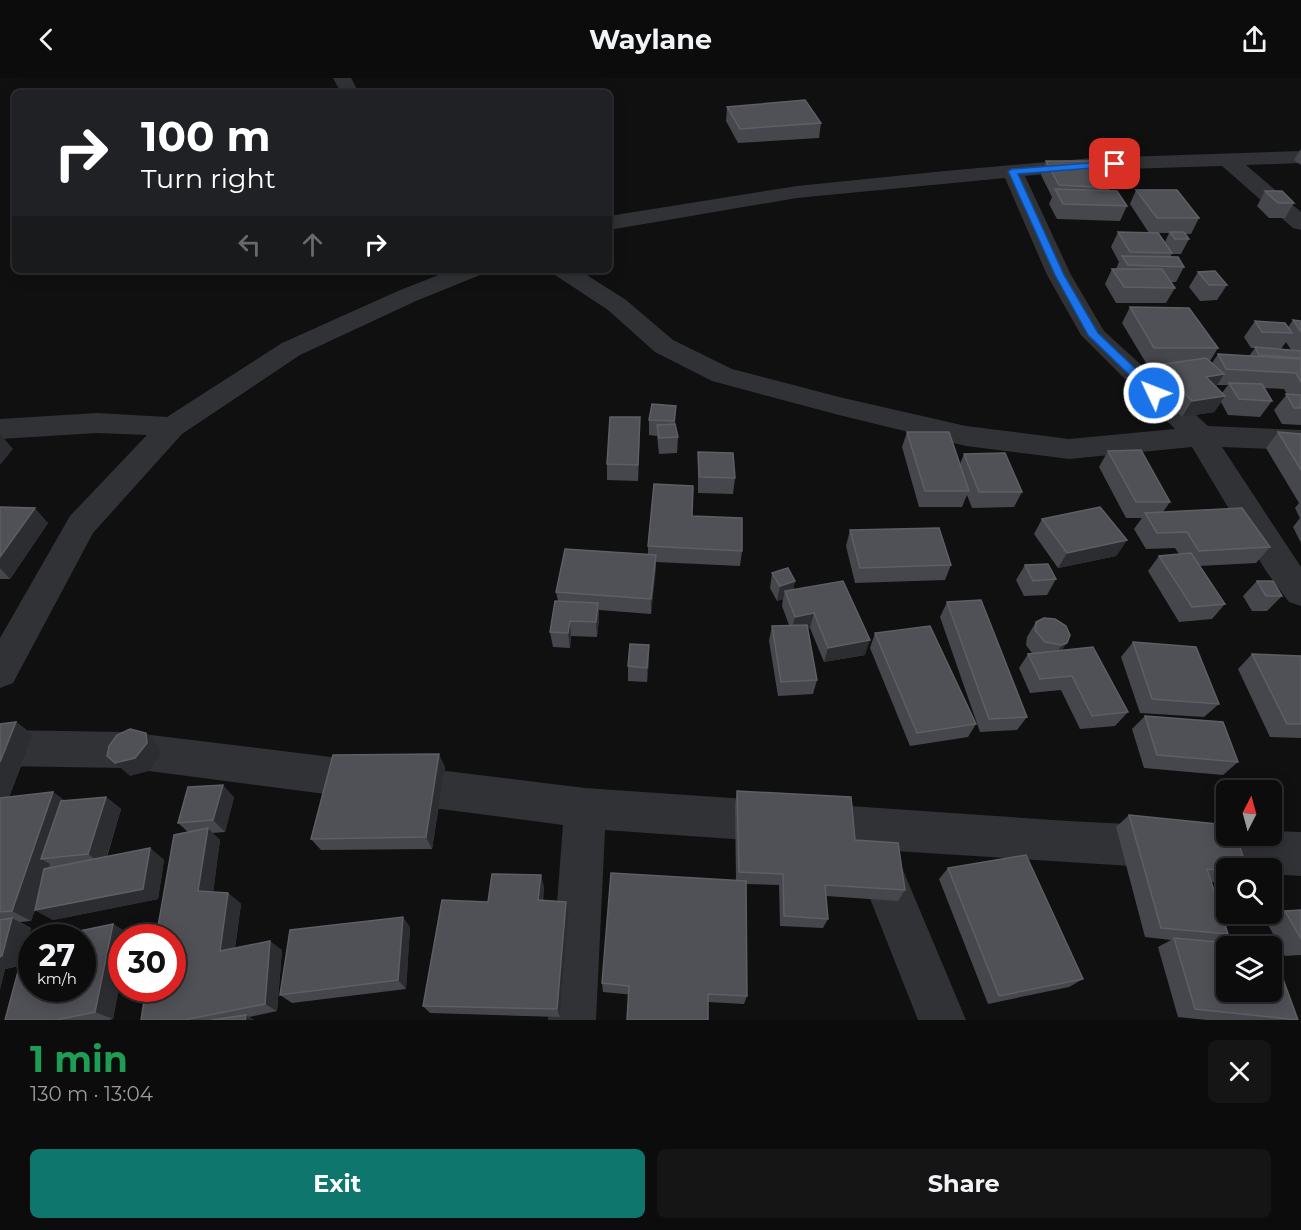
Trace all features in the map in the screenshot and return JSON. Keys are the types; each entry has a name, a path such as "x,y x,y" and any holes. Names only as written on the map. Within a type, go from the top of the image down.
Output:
{"street":[{"path":"612,223 797,192 1012,171 1092,165 1301,157"},
{"path":"1229,161 1301,223"},
{"path":"1012,171 1059,275 1094,335 1200,436 1278,562 1301,592"},
{"path":"0,672 81,525 172,427 291,349 407,296 464,273"},
{"path":"568,273 617,305 664,346 722,375 838,406 966,436 1069,449 1200,436 1301,441"},
{"path":"0,429 97,423 172,427"},
{"path":"0,748 126,750 544,805 863,828 1301,854"},
{"path":"572,1020 585,808"},
{"path":"863,828 942,1020"}],"building":[{"path":"805,100 821,123 740,129 727,107"},
{"path":"1046,161 1095,161 1111,188 1059,185"},
{"path":"1055,189 1117,191 1127,206 1063,204"},
{"path":"1136,190 1177,190 1199,218 1157,218"},
{"path":"1265,191 1282,191 1294,203 1278,203"},
{"path":"1118,232 1158,233 1172,253 1130,252"},
{"path":"1170,232 1184,232 1189,239 1175,239"},
{"path":"1122,256 1178,257 1184,267 1128,265"},
{"path":"1112,269 1162,269 1175,288 1124,287"},
{"path":"1215,271 1227,285 1209,285 1198,272"},
{"path":"1130,307 1189,308 1218,348 1154,348"},
{"path":"1293,320 1301,321 1301,332"},
{"path":"1255,321 1285,323 1292,333 1262,332"},
{"path":"1255,347 1301,351 1301,358 1259,355"},
{"path":"1218,354 1301,359 1301,382 1296,373 1226,369"},
{"path":"1206,358 1224,374 1206,377 1225,396 1192,401 1157,365"},
{"path":"1229,383 1262,384 1272,401 1239,399"},
{"path":"1286,394 1301,395 1301,408 1294,408"},
{"path":"652,404 676,406 674,421 649,420"},
{"path":"610,417 640,417 638,465 607,464"},
{"path":"675,424 678,437 659,438 657,425"},
{"path":"907,432 949,432 969,491 925,491"},
{"path":"1278,432 1301,434 1301,470"},
{"path":"1141,450 1170,502 1136,502 1108,451"},
{"path":"698,452 733,453 735,478 699,477"},
{"path":"1005,453 1022,492 979,492 964,454"},
{"path":"654,484 693,486 692,516 742,518 742,551 648,546"},
{"path":"0,507 35,508 0,557"},
{"path":"1100,507 1127,540 1067,553 1042,519"},
{"path":"1242,508 1270,547 1199,551 1187,532 1157,533 1145,513"},
{"path":"939,528 951,565 860,568 850,530"},
{"path":"565,549 656,555 651,599 556,592"},
{"path":"1191,553 1225,604 1192,607 1159,556"},
{"path":"1048,564 1056,579 1033,581 1025,565"},
{"path":"788,568 795,581 780,586 772,573"},
{"path":"843,581 870,640 828,648 814,613 795,617 785,591"},
{"path":"1257,581 1273,581 1282,596 1266,596"},
{"path":"981,600 1027,717 989,719 947,602"},
{"path":"555,601 598,603 596,622 570,621 568,633 550,632"},
{"path":"1044,618 1055,619 1066,626 1070,635 1067,643 1062,645 1045,642 1035,630 1036,622"},
{"path":"807,625 817,680 781,682 772,626"},
{"path":"930,626 976,724 917,733 875,633"},
{"path":"1133,642 1196,647 1219,704 1152,699"},
{"path":"630,644 649,645 647,668 628,666"},
{"path":"1093,647 1128,712 1092,716 1072,676 1040,679 1028,654"},
{"path":"1252,654 1301,656 1301,724 1287,724"},
{"path":"1145,716 1223,722 1238,762 1157,755"},
{"path":"16,722 0,762 0,724"},
{"path":"130,729 146,733 147,743 135,758 115,763 107,756 109,746 117,735"},
{"path":"439,754 426,837 311,839 333,755"},
{"path":"223,785 213,820 178,823 188,787"},
{"path":"737,791 851,797 855,840 898,843 905,890 825,885 828,919 784,916 783,874 739,872"},
{"path":"53,792 12,911 0,912 0,798"},
{"path":"106,797 88,854 41,859 61,801"},
{"path":"1129,815 1216,824 1216,846 1239,846 1244,858 1216,858 1216,870 1207,869 1216,897 1216,924 1225,924 1228,934 1161,928"},
{"path":"208,828 198,891 228,893 220,951 270,941 265,1004 184,1020 141,1020 144,1002 186,1002 186,924 158,924 174,835"},
{"path":"150,848 143,889 35,910 44,869"},
{"path":"1026,855 1083,979 999,996 948,868"},
{"path":"611,873 746,881 747,996 708,994 708,1020 627,1020 629,986 602,983"},
{"path":"492,874 541,875 538,900 566,902 557,1009 423,1006 442,900 488,902"},
{"path":"1301,910 1301,939 1285,911"},
{"path":"403,917 398,980 280,995 290,930"},
{"path":"12,918 2,956 0,957 0,920"},
{"path":"108,925 108,948 95,1012 56,1020 5,1020 18,972 18,1002 96,1002 96,928"},
{"path":"1174,938 1216,942 1216,1002 1282,1002 1282,976 1298,1020 1195,1009"},
{"path":"246,1015 245,1020 211,1020"}],"route":[{"path":"1115,164 1012,171 1059,275 1094,335 1154,393"}]}
